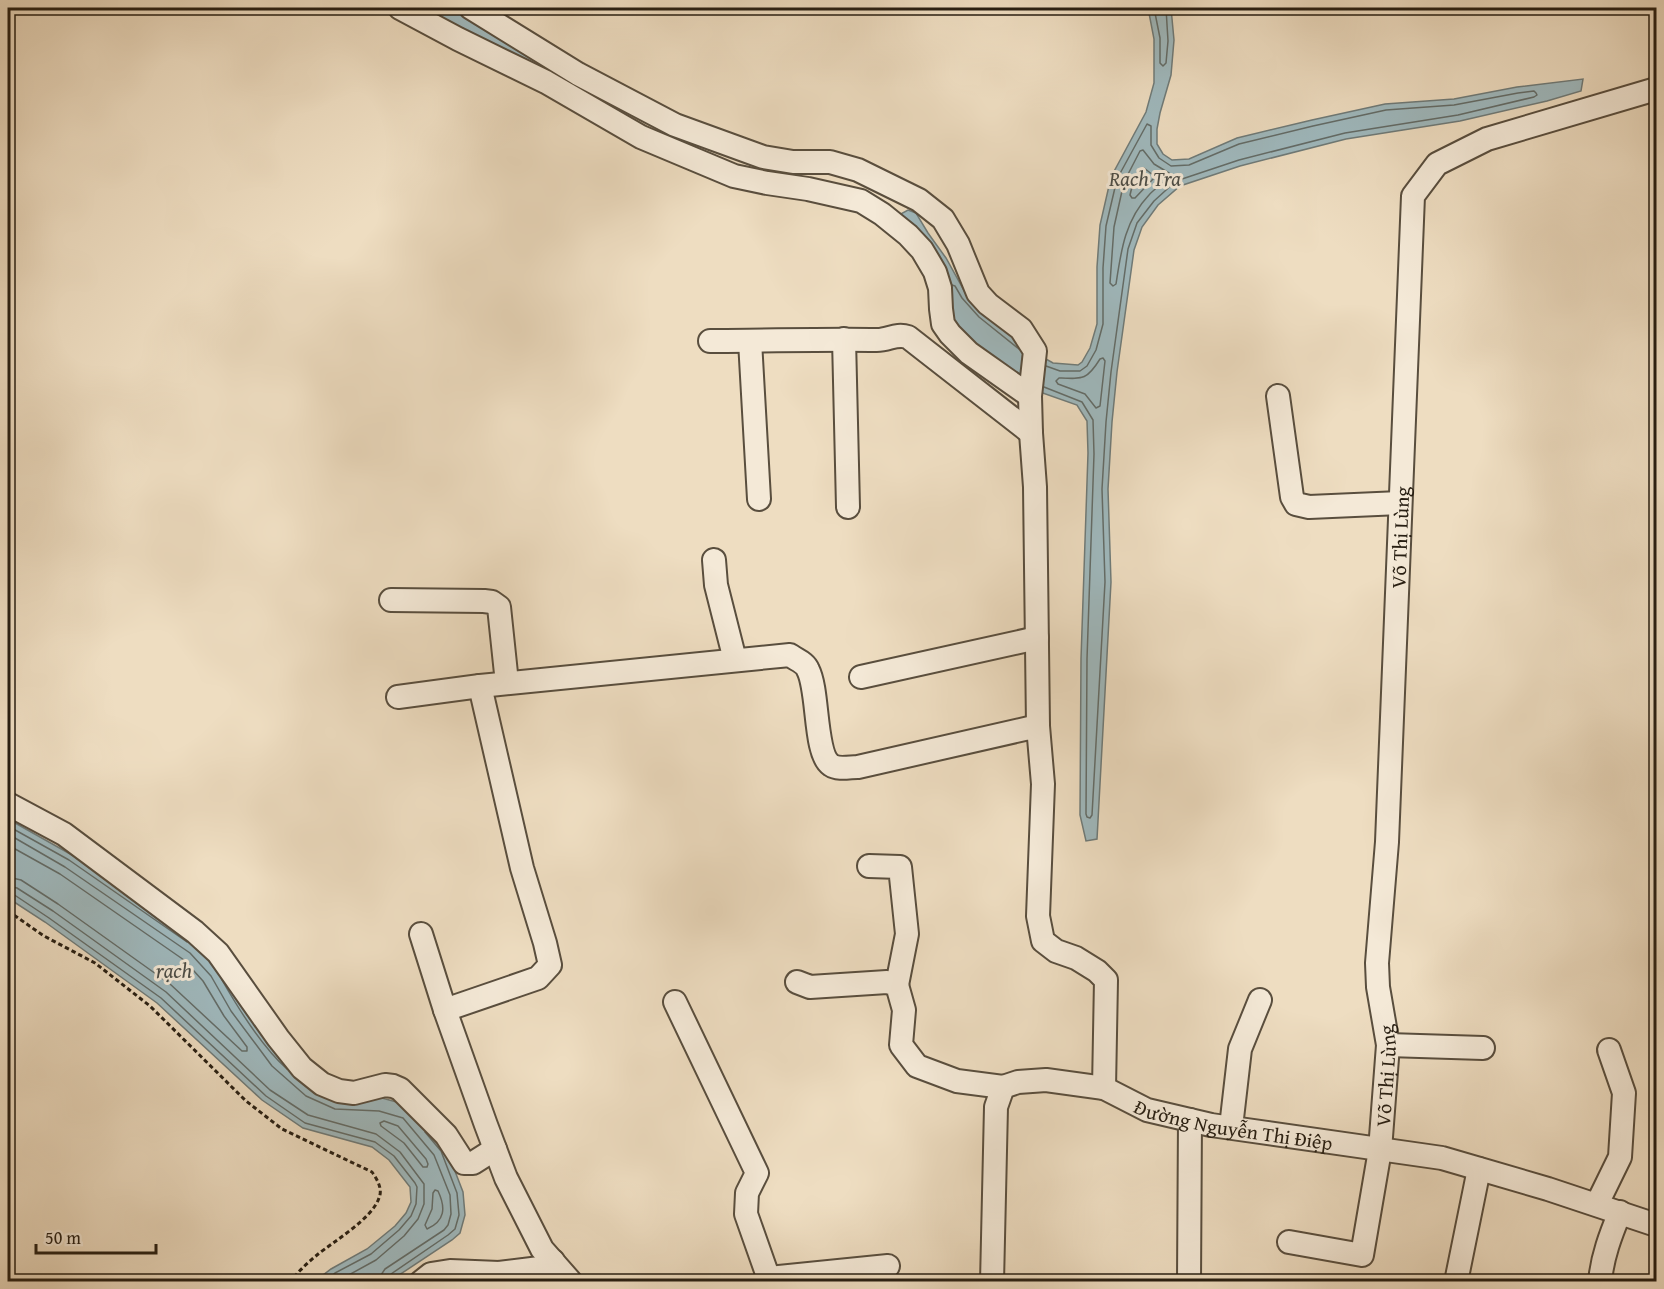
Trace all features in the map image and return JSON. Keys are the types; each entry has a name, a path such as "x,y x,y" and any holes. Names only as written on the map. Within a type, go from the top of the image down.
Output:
{"street":[{"path":"400,8 546,82 641,137 734,176 861,201 882,214 922,250 935,272 940,288 943,324 950,334 969,353 1030,393"},
{"path":"471,8 578,74 675,125 763,157 793,162 830,162 858,170 920,200 943,219 958,244 978,293 988,304 1021,329 1035,351 1030,393 1030,433 1035,487 1038,726 1042,784 1038,916 1042,941 1056,951 1076,958 1106,980 1104,1088"},
{"name":"Võ Thị Lùng","path":"1290,1242 1362,1255 1380,1150 1388,1045 1378,987 1377,963 1387,842 1413,196 1437,165 1487,140 1656,88"},
{"path":"710,341 887,340 895,335 908,336 1030,433"},
{"path":"844,339 848,507"},
{"path":"750,341 759,499"},
{"path":"1278,396 1292,497 1296,504 1309,507 1400,503"},
{"path":"714,560 716,585 735,660"},
{"path":"391,600 484,601 492,602 499,607 507,683"},
{"path":"861,677 1037,638"},
{"path":"398,697 507,683 790,655 809,670 817,707 823,757 831,766 840,768 858,766 1038,726"},
{"path":"445,1010 538,978 550,965 522,868 480,686"},
{"path":"8,804 64,834 195,932 218,953 302,1068 322,1084 339,1091 354,1093 385,1085 400,1089 446,1135 464,1163 473,1163 495,1149"},
{"path":"797,982 810,987 887,982 897,985 907,934 900,867 869,866"},
{"path":"421,934 445,1010 506,1178 542,1249 571,1281"},
{"name":"Đường Nguyễn Thị Điệp","path":"897,985 904,1010 901,1045 917,1066 957,1081 1003,1087 1018,1082 1046,1080 1104,1088 1147,1110 1190,1120 1442,1158 1597,1204 1656,1225"},
{"path":"1231,1127 1240,1049 1260,1000"},
{"path":"675,1002 757,1173 747,1193 746,1214 769,1280 888,1266"},
{"path":"1388,1045 1483,1048"},
{"path":"1597,1204 1620,1157 1624,1093 1609,1050"},
{"path":"992,1281 996,1107 1003,1087"},
{"path":"1189,1281 1190,1120"},
{"path":"1456,1281 1479,1169"},
{"path":"1600,1281 1607,1246 1620,1212"},
{"path":"420,1281 431,1274 450,1271 499,1273 540,1268 553,1262"}],"path":[{"path":"8,911 44,936 95,963 150,1006 246,1101 282,1129 372,1172 378,1183 380,1197 371,1211 316,1256 290,1281"}],"water":[{"path":"412,8 465,8 613,101 613,108 608,111"},
{"name":"Rạch Tra","path":"1148,8 1171,8 1174,40 1171,75 1160,113 1157,144 1163,154 1172,160 1189,159 1237,138 1385,104 1454,99 1517,87 1583,79 1581,91 1547,101 1460,121 1346,139 1240,166 1180,186 1158,205 1142,227 1134,250 1112,422 1108,489 1111,582 1097,839 1086,841 1080,815 1087,421 1077,405 1023,386 952,323 897,216 908,210 916,213 946,258 966,294 983,313 1028,349 1053,363 1078,365 1082,362 1090,348 1097,324 1100,225 1111,177 1146,112 1154,83 1154,39"},
{"name":"rạch","path":"8,819 72,855 199,943 282,1058 364,1096 411,1106 446,1148 463,1192 465,1215 460,1233 390,1281 315,1281 331,1269 367,1249 395,1226 406,1213 411,1202 410,1187 389,1160 372,1147 303,1128 262,1100 157,1003 8,898"}]}
